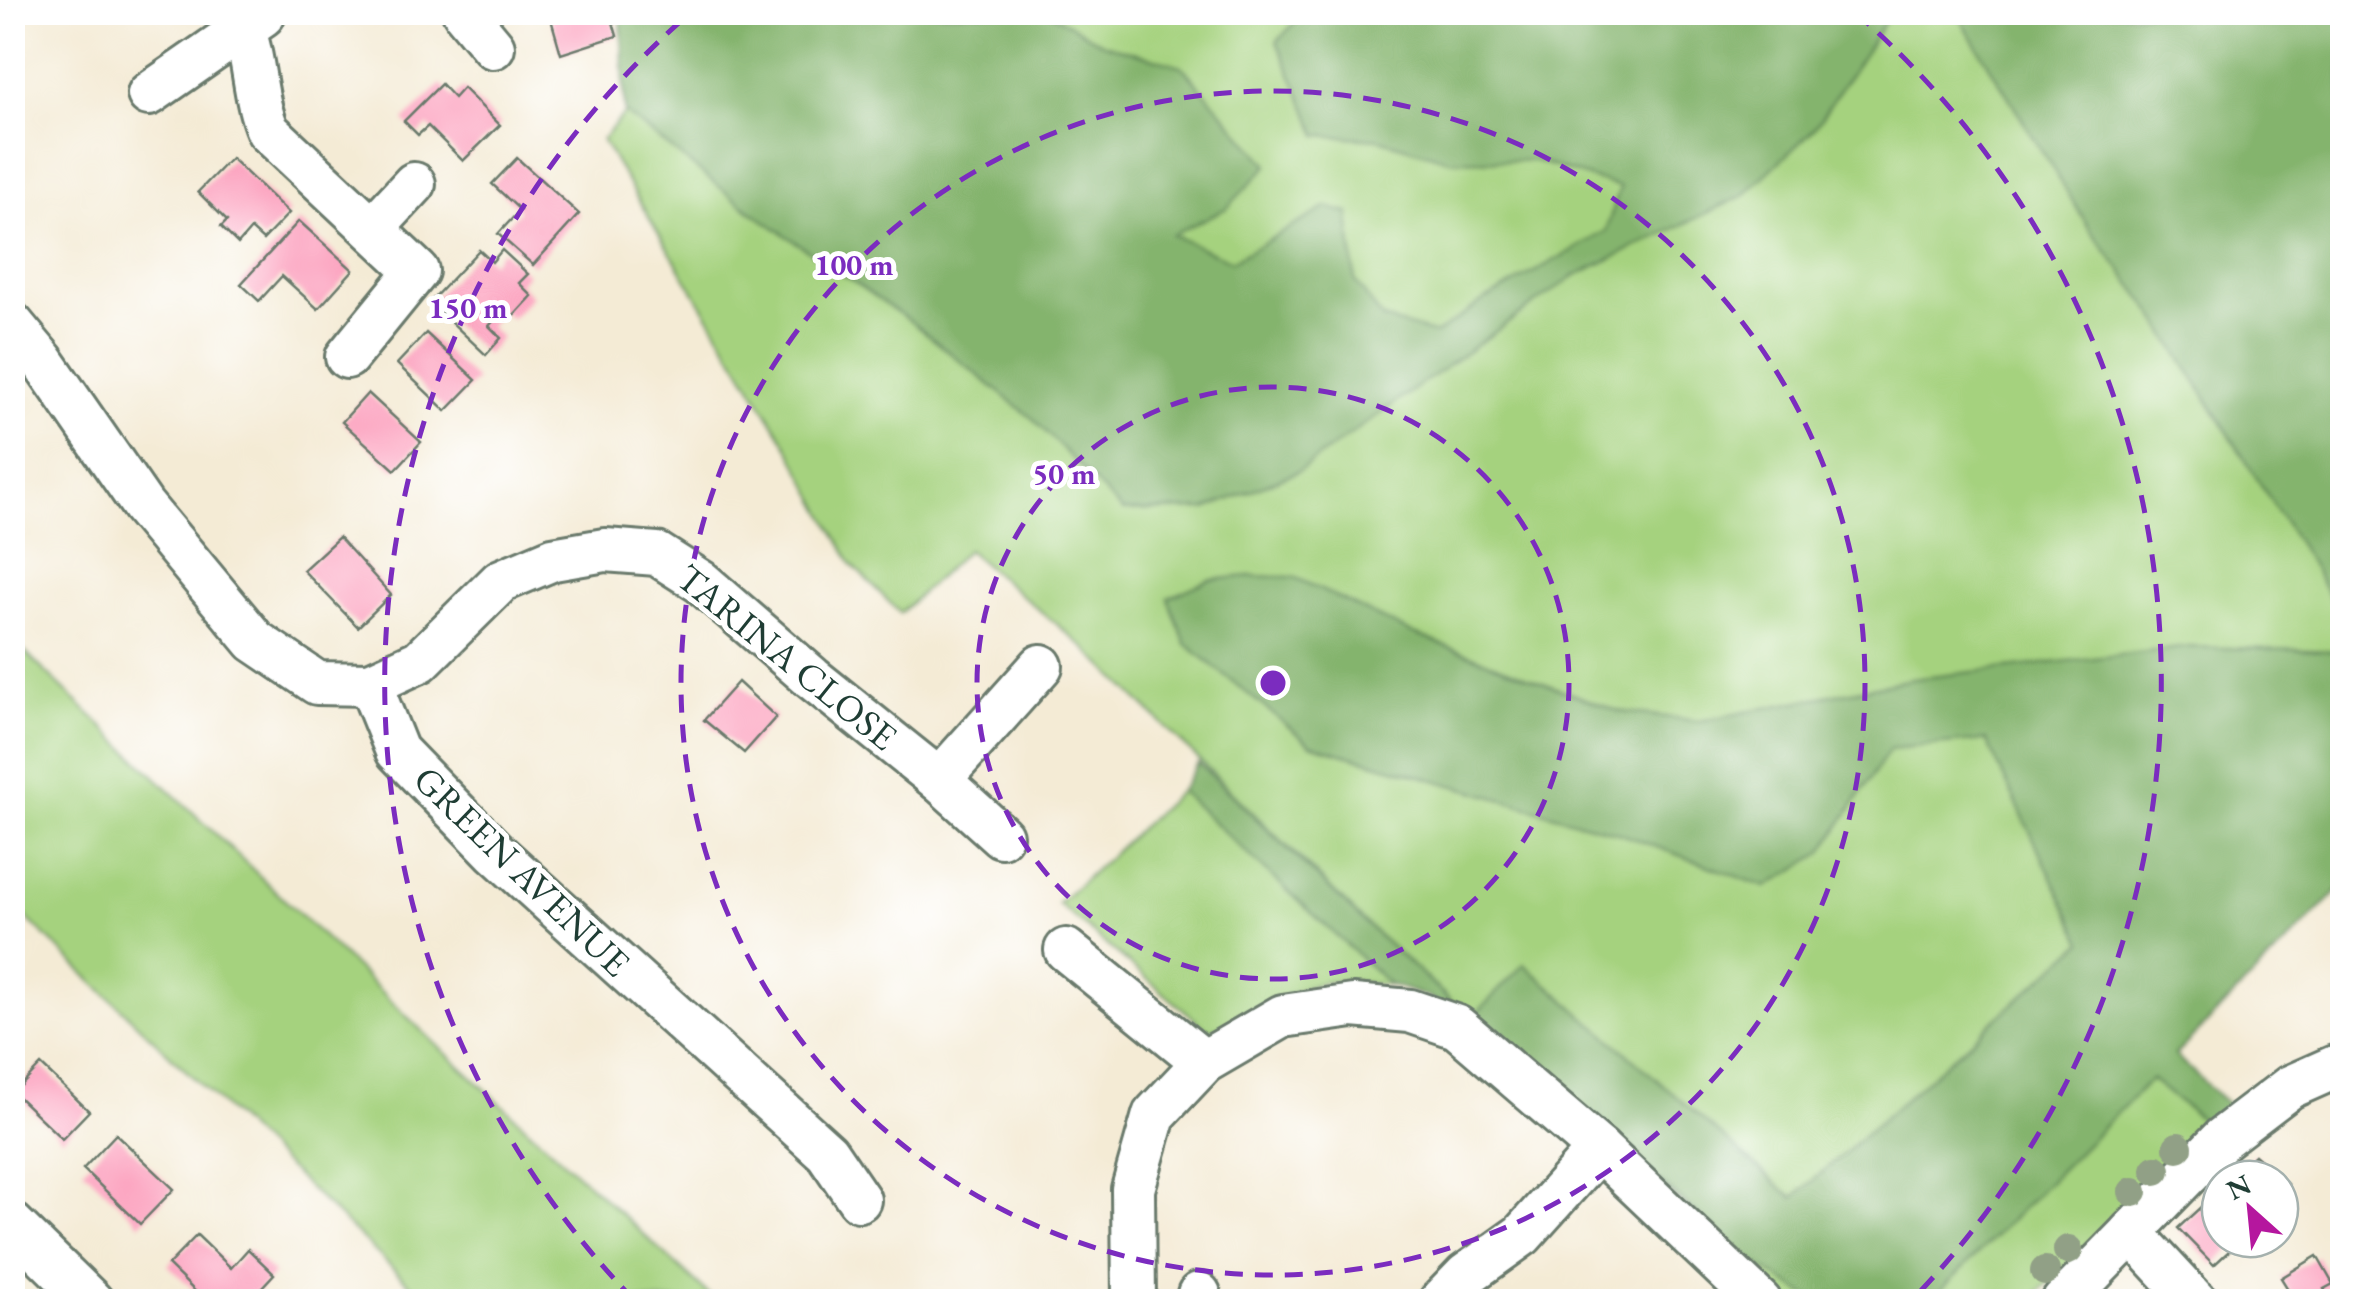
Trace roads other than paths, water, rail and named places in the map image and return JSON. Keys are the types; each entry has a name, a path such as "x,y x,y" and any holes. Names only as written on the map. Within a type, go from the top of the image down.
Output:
{"street":[{"path":"464,12 492,48"},
{"path":"149,94 249,18"},
{"path":"249,18 257,105 268,131 417,271 348,357"},
{"path":"373,228 414,184"},
{"path":"12,324 42,360 144,506 254,641 317,683 370,684"},
{"name":"TARINA CLOSE","path":"370,684 420,661 501,580 553,560 604,550 657,554 702,582 1001,836"},
{"path":"939,780 1041,666"},
{"name":"GREEN AVENUE","path":"370,684 397,751 495,852 826,1153 860,1200"},
{"path":"1066,950 1204,1062"},
{"path":"1134,1302 1133,1190 1154,1115 1204,1062 1282,1016 1353,1006 1410,1011 1457,1027 1599,1150 1760,1302"},
{"path":"2063,1302 2223,1138 2290,1087 2334,1067"},
{"path":"1440,1302 1466,1276 1522,1235 1599,1150"},
{"path":"12,1224 92,1302"},
{"path":"2131,1232 2196,1302"}]}
